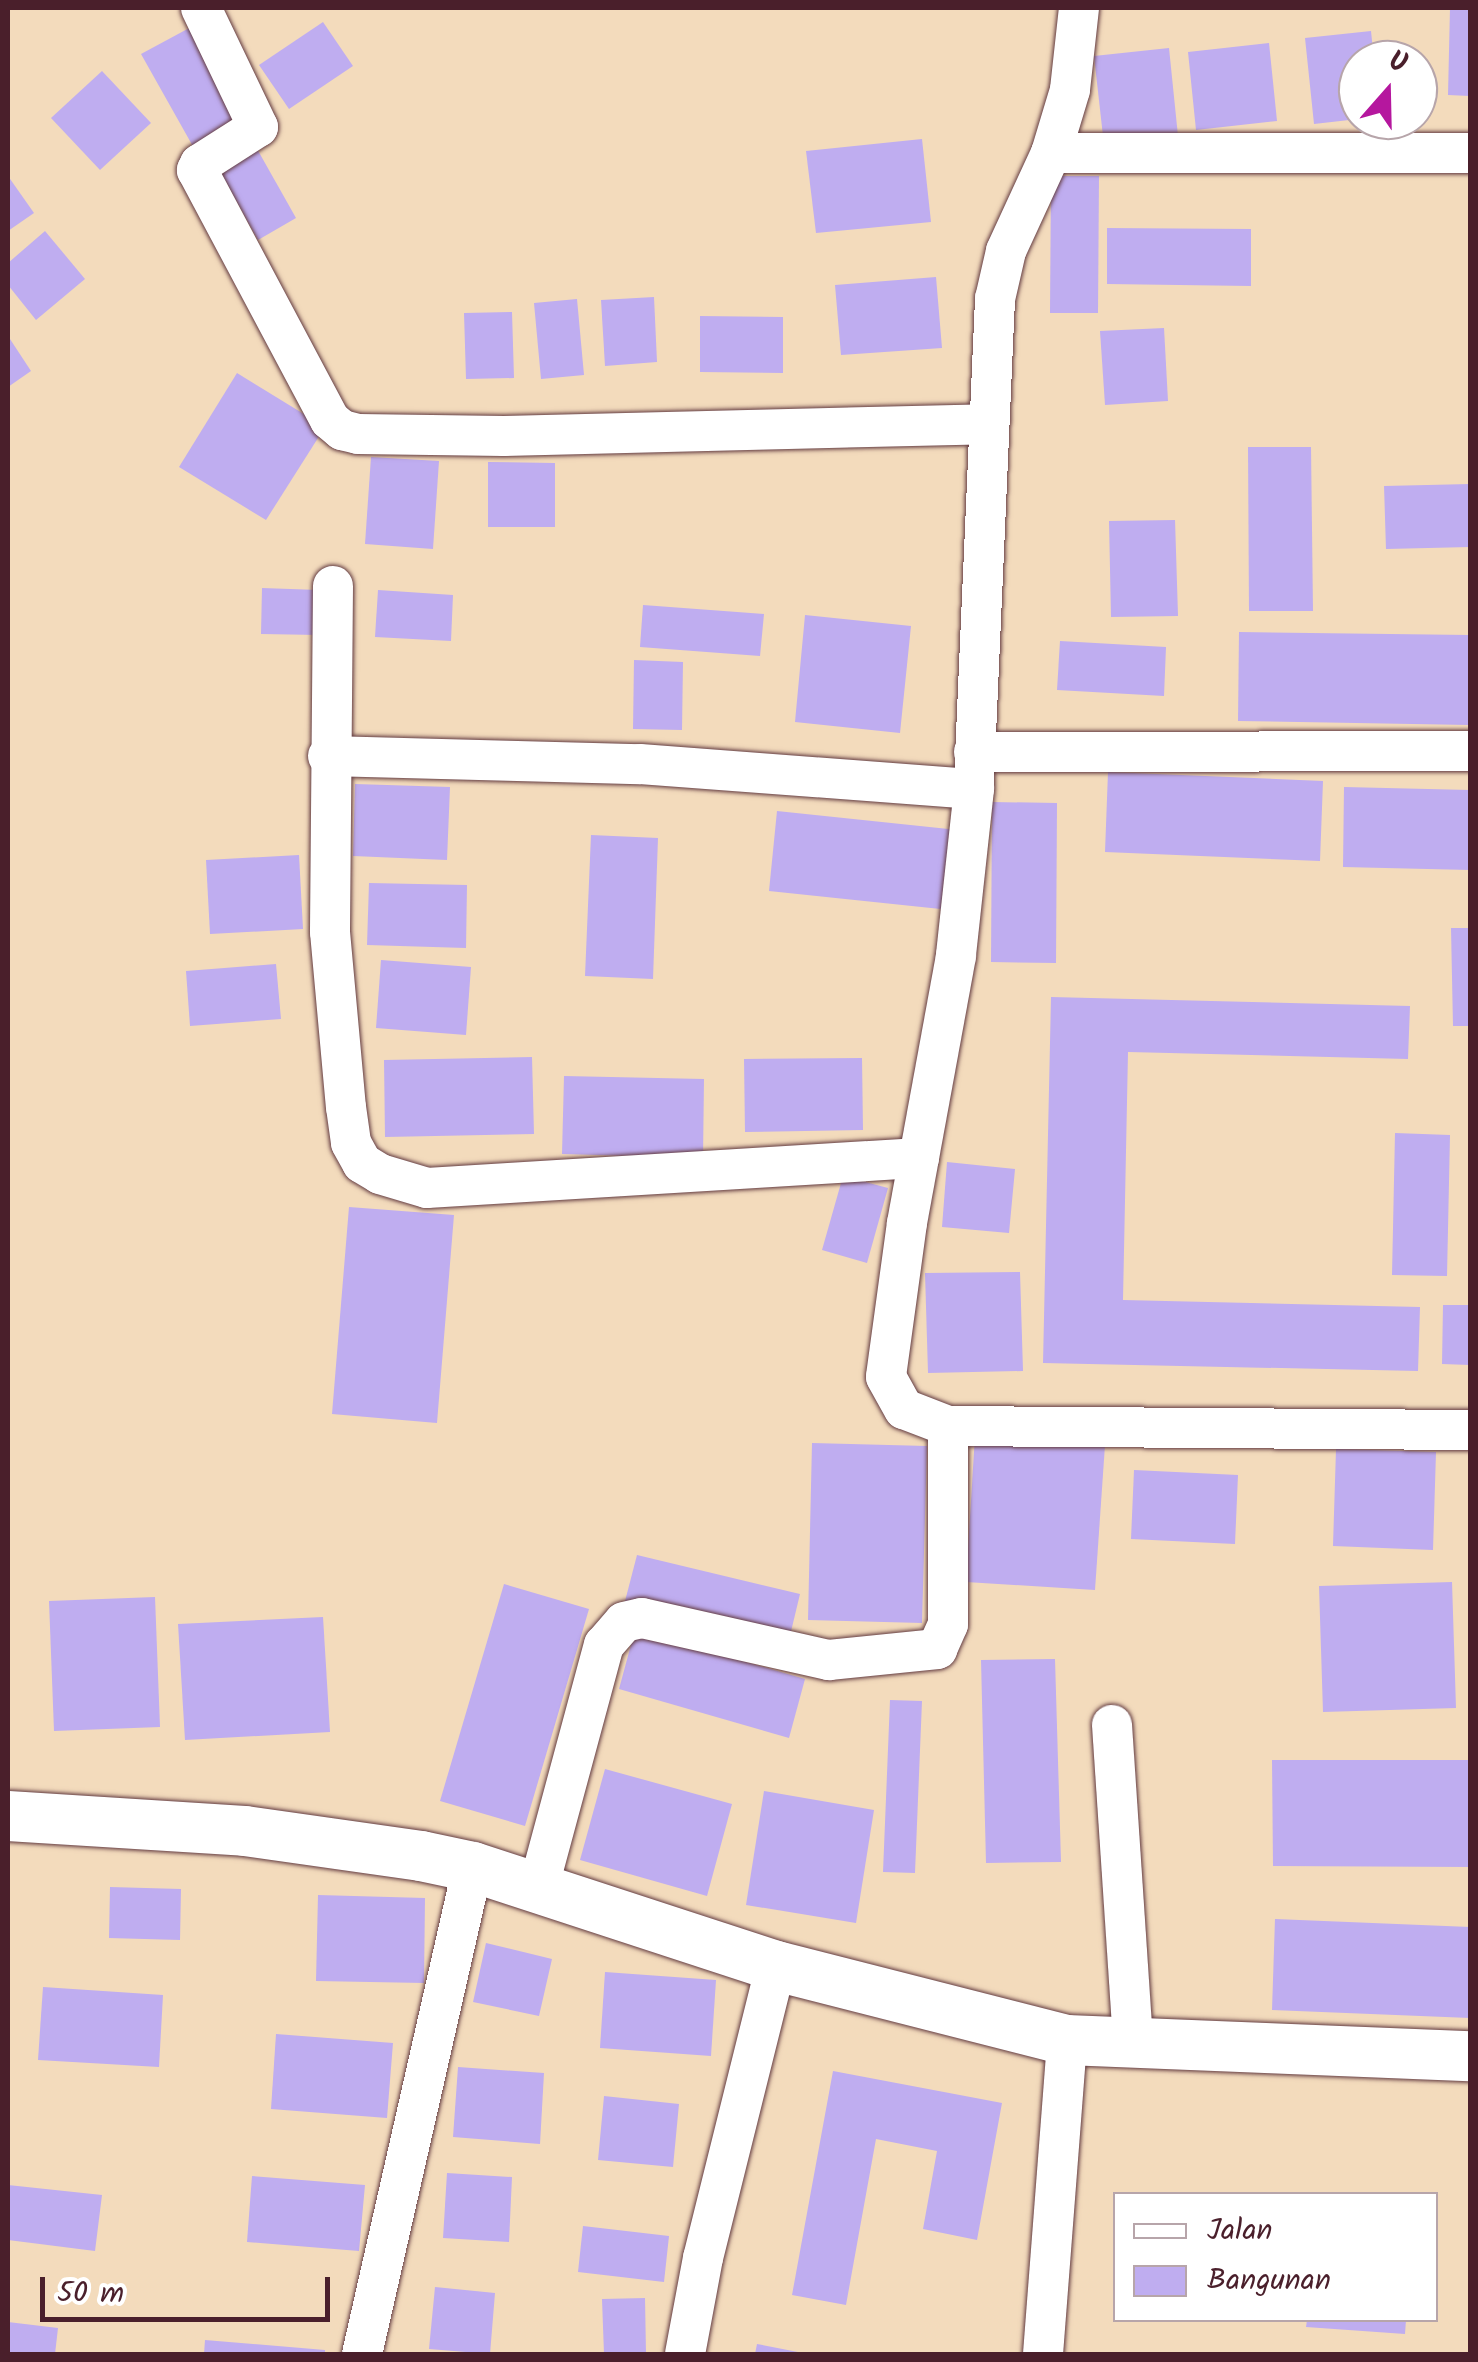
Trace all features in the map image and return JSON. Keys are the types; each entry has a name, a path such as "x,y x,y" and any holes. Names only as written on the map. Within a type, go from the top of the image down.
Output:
{"street":[{"path":"201,8 258,127 196,170 330,420 342,430 358,434 504,436 988,424"},
{"path":"1078,8 1076,58 1051,152 1006,250 996,299 974,771 956,956 887,1346 886,1378 904,1409 948,1426 1470,1430"},
{"path":"1051,152 1470,153"},
{"path":"333,586 328,756 334,1011 351,1143 362,1163 380,1174 427,1188 919,1158"},
{"path":"328,756 974,771 1470,751"},
{"path":"538,1889 604,1646 624,1622 642,1618 828,1660 937,1648 948,1624 948,1426"},
{"path":"1112,1725 1132,2045"},
{"path":"8,1816 244,1831 473,1867 776,1966 1066,2040 1470,2056"},
{"path":"362,2354 473,1867"},
{"path":"686,2354 703,2258 776,1966"},
{"path":"1042,2354 1066,2040"}],"building":[{"path":"1450,8 1470,8 1470,96 1448,95"},
{"path":"323,22 353,66 289,109 259,65"},
{"path":"193,26 246,122 195,150 141,54"},
{"path":"1371,31 1372,40 1338,40 1338,121 1314,124 1305,38"},
{"path":"1269,43 1277,121 1196,130 1188,52"},
{"path":"1169,48 1178,136 1104,145 1094,56"},
{"path":"102,71 151,123 100,170 51,118"},
{"path":"922,139 931,222 816,233 806,151"},
{"path":"256,147 296,218 258,240 218,168"},
{"path":"8,176 34,213 8,231"},
{"path":"1051,176 1099,176 1098,313 1050,313"},
{"path":"1107,228 1251,229 1251,286 1107,284"},
{"path":"45,231 85,279 36,320 8,285 8,263"},
{"path":"936,277 942,348 841,355 835,285"},
{"path":"654,297 657,362 605,366 601,300"},
{"path":"577,299 584,375 541,379 534,303"},
{"path":"512,312 514,378 466,379 464,313"},
{"path":"700,316 783,317 783,373 700,372"},
{"path":"1164,328 1168,401 1105,405 1100,331"},
{"path":"8,336 31,371 8,387"},
{"path":"237,373 325,427 266,520 179,467"},
{"path":"1248,447 1311,447 1313,611 1249,611"},
{"path":"371,457 439,461 433,549 365,544"},
{"path":"488,462 555,463 555,527 488,527"},
{"path":"1470,484 1470,547 1386,549 1384,486"},
{"path":"1175,520 1178,616 1111,617 1109,521"},
{"path":"262,588 319,590 319,635 261,634"},
{"path":"378,590 453,595 451,641 375,637"},
{"path":"643,605 764,614 760,656 640,647"},
{"path":"805,615 911,626 900,733 795,722"},
{"path":"1239,632 1470,635 1470,725 1238,721"},
{"path":"1060,641 1166,647 1164,696 1057,690"},
{"path":"634,660 683,662 682,730 633,729"},
{"path":"1108,772 1323,781 1320,861 1105,852"},
{"path":"355,784 450,787 447,860 353,856"},
{"path":"1344,787 1470,790 1470,870 1343,867"},
{"path":"992,802 1057,803 1056,963 991,962"},
{"path":"777,811 958,830 950,910 769,891"},
{"path":"591,835 658,838 653,979 585,976"},
{"path":"299,855 303,929 210,934 206,860"},
{"path":"369,883 467,885 466,948 367,945"},
{"path":"1451,928 1470,928 1470,1026 1453,1026"},
{"path":"381,960 471,967 466,1035 376,1028"},
{"path":"276,964 281,1019 190,1026 186,971"},
{"path":"1051,997 1410,1006 1408,1059 1128,1052 1123,1300 1420,1307 1418,1371 1043,1363"},
{"path":"532,1057 534,1134 385,1137 384,1060"},
{"path":"862,1058 863,1130 745,1132 744,1059"},
{"path":"564,1076 704,1079 703,1158 562,1154"},
{"path":"1395,1133 1450,1135 1447,1276 1392,1275"},
{"path":"947,1162 1015,1169 1009,1233 942,1227"},
{"path":"843,1176 888,1188 867,1263 822,1250"},
{"path":"349,1207 454,1215 437,1423 332,1414"},
{"path":"1020,1272 1023,1371 928,1373 925,1273"},
{"path":"1443,1305 1470,1305 1470,1365 1442,1364"},
{"path":"975,1436 1105,1445 1095,1590 966,1582"},
{"path":"812,1443 927,1446 922,1623 808,1620"},
{"path":"1336,1449 1436,1452 1433,1550 1333,1546"},
{"path":"1134,1470 1238,1475 1235,1544 1131,1539"},
{"path":"637,1555 800,1594 788,1644 624,1605"},
{"path":"1452,1582 1456,1708 1323,1712 1319,1586"},
{"path":"504,1584 589,1609 525,1826 440,1801"},
{"path":"155,1597 160,1727 54,1731 49,1601"},
{"path":"323,1617 330,1732 185,1740 178,1624"},
{"path":"635,1630 805,1679 789,1738 619,1689"},
{"path":"1055,1659 1061,1862 986,1863 981,1660"},
{"path":"890,1700 922,1701 915,1873 883,1872"},
{"path":"1272,1760 1470,1760 1470,1867 1273,1866"},
{"path":"605,1769 732,1804 707,1896 580,1860"},
{"path":"764,1791 874,1810 856,1923 746,1905"},
{"path":"110,1887 181,1889 180,1940 109,1938"},
{"path":"318,1895 425,1898 424,1983 316,1981"},
{"path":"1275,1919 1470,1927 1470,2018 1272,2010"},
{"path":"486,1943 552,1959 539,2016 473,2002"},
{"path":"605,1972 716,1980 711,2056 600,2048"},
{"path":"43,1987 163,1995 159,2067 38,2060"},
{"path":"276,2034 393,2043 387,2118 271,2109"},
{"path":"458,2067 544,2073 540,2144 453,2137"},
{"path":"833,2071 1002,2103 977,2240 923,2229 937,2151 876,2139 846,2305 792,2295"},
{"path":"604,2096 679,2104 673,2167 598,2160"},
{"path":"447,2173 512,2177 509,2242 443,2238"},
{"path":"252,2176 365,2185 359,2251 247,2242"},
{"path":"8,2185 102,2195 95,2251 8,2240"},
{"path":"583,2226 669,2236 664,2282 578,2272"},
{"path":"435,2287 495,2293 490,2354 429,2349"},
{"path":"645,2298 646,2354 604,2354 602,2299"},
{"path":"8,2322 58,2328 55,2354 8,2354"},
{"path":"1307,2322 1406,2322 1405,2334 1306,2327"},
{"path":"205,2340 325,2350 325,2354 204,2354"},
{"path":"757,2344 803,2353 803,2354 755,2354"}]}
